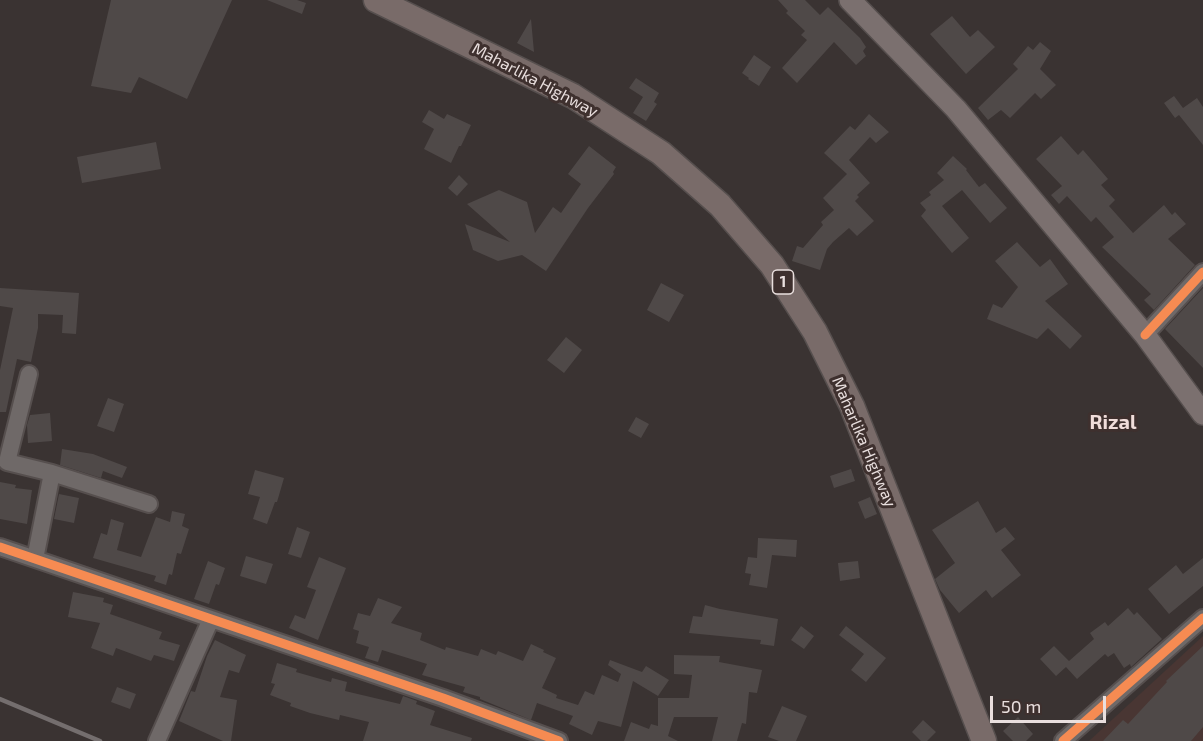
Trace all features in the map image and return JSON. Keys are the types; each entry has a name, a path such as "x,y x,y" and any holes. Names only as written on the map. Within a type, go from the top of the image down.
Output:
{"highway":[{"name":"Maharlika Highway","path":"376,0 573,96 661,153 720,205 772,265 815,332 852,406 984,741"}],"main road":[{"path":"850,0 956,109 1145,335 1203,414"}],"street":[{"path":"1145,335 1203,272"},
{"path":"29,374 7,462 52,473 149,504"},
{"path":"34,559 52,473"},
{"path":"0,547 443,698 559,741"},
{"path":"1063,741 1203,618"},
{"path":"157,741 211,619"}],"shaded area":[{"path":"1203,636 1203,741 1089,741"}],"building":[{"path":"111,0 232,0 187,99 139,77 131,93 91,86"},
{"path":"267,0 297,0 306,3 302,14"},
{"path":"778,0 805,0 820,15 828,7 860,38 866,47 863,51 866,56 856,65 834,42 797,83 782,68 807,40 801,35 805,31 786,13 788,11"},
{"path":"952,16 970,37 978,30 995,47 966,74 930,34"},
{"path":"531,19 534,52 517,43"},
{"path":"1040,42 1051,51 1040,69 1056,85 1041,99 1035,93 1010,118 1001,110 988,120 978,108 1018,69 1013,64 1028,46 1033,50"},
{"path":"754,55 771,67 759,86 742,73"},
{"path":"636,78 659,93 654,102 657,104 646,121 633,113 643,97 629,88"},
{"path":"1174,96 1183,108 1197,98 1203,107 1203,145 1179,115 1175,118 1164,103"},
{"path":"429,110 444,119 447,114 471,125 451,163 424,149 434,129 422,122"},
{"path":"869,114 889,132 876,143 870,137 849,160 870,183 857,195 859,197 855,201 874,221 857,236 849,228 833,242 827,249 820,270 792,261 797,246 803,248 823,225 821,222 834,210 823,198 847,174 824,153 850,126 855,130"},
{"path":"1061,136 1078,155 1083,150 1108,179 1101,185 1115,200 1109,206 1133,233 1164,205 1172,215 1175,212 1186,224 1168,239 1195,265 1154,310 1144,300 1151,294 1102,247 1114,237 1096,217 1091,222 1067,196 1059,204 1051,195 1062,186 1036,159"},
{"path":"156,142 161,169 82,183 77,157"},
{"path":"589,146 616,167 614,174 546,271 522,255 498,261 473,250 465,224 510,242 467,204 499,190 527,202 535,233 553,207 561,213 581,184 568,174"},
{"path":"953,156 967,169 979,187 985,183 1007,208 990,223 962,190 942,206 969,238 952,253 921,216 926,210 920,203 931,195 929,192 944,180 937,173"},
{"path":"459,175 468,184 457,196 448,188"},
{"path":"1017,242 1040,267 1050,259 1068,284 1045,301 1082,336 1070,349 1048,328 1037,339 987,319 993,304 1002,308 1018,287 995,261"},
{"path":"661,283 684,295 669,322 647,310"},
{"path":"0,288 79,293 76,334 62,333 63,315 38,314 38,328 31,362 17,359 6,412 0,412 0,370 13,308 0,306"},
{"path":"1203,288 1203,368 1165,329"},
{"path":"566,337 582,350 564,373 547,360"},
{"path":"108,398 124,404 114,432 97,426"},
{"path":"50,413 52,441 28,443 27,425 30,415"},
{"path":"636,417 649,424 641,438 628,431"},
{"path":"62,449 93,454 127,467 122,478 103,471 101,478 60,465"},
{"path":"851,469 855,481 834,488 830,476"},
{"path":"255,470 284,478 267,524 253,519 260,497 248,494"},
{"path":"0,482 16,485 15,488 32,490 27,524 0,519"},
{"path":"59,494 79,498 74,523 54,519"},
{"path":"870,497 877,514 865,519 858,502"},
{"path":"978,501 996,533 1005,527 1015,539 1001,550 1021,575 992,598 986,590 959,613 940,590 935,579 955,563 932,530"},
{"path":"172,511 185,514 182,526 189,529 181,554 177,553 172,575 169,574 166,585 154,581 156,576 93,558 101,533 107,535 111,519 124,523 117,550 141,557 156,517 170,522"},
{"path":"297,527 310,532 301,558 288,554"},
{"path":"758,538 797,540 796,557 772,555 767,588 749,585 751,574 745,573 748,557 757,558"},
{"path":"246,556 273,564 266,584 240,576"},
{"path":"319,557 346,568 318,640 289,628 295,615 305,619 316,590 307,587"},
{"path":"1203,558 1203,586 1169,614 1148,589 1176,565 1183,574"},
{"path":"208,561 225,568 209,604 194,599"},
{"path":"858,561 860,578 840,581 838,563"},
{"path":"73,592 104,598 103,602 113,605 110,614 162,632 159,639 180,645 174,661 154,655 151,661 116,648 113,656 91,648 100,623 68,617"},
{"path":"378,598 402,607 391,623 422,633 420,640 445,650 446,647 478,656 481,649 496,655 498,651 523,661 531,644 544,650 543,652 556,658 542,688 557,695 556,698 578,705 585,691 594,695 602,675 618,682 621,674 608,665 610,660 642,672 646,666 669,680 658,696 633,681 621,727 598,721 592,735 569,724 573,716 537,703 531,720 480,699 480,697 463,692 465,687 422,675 427,664 382,650 378,662 365,658 369,647 356,643 359,631 353,629 358,613 370,616"},
{"path":"705,605 778,619 774,646 760,644 761,640 689,633 693,616 702,617"},
{"path":"1128,608 1134,615 1137,612 1162,639 1131,667 1130,664 1124,668 1114,653 1108,657 1105,654 1077,679 1066,667 1056,676 1040,659 1054,646 1069,661 1094,639 1090,633 1105,622 1108,626"},
{"path":"801,626 814,636 804,649 791,640"},
{"path":"846,626 886,658 866,682 851,670 864,654 839,635"},
{"path":"215,640 246,655 239,673 229,670 220,697 237,700 231,741 223,741 179,721 191,691 195,692"},
{"path":"1203,646 1203,727 1191,741 1103,741 1123,720 1128,724 1166,681"},
{"path":"674,655 720,656 719,662 762,670 757,693 749,692 746,724 742,723 737,741 712,741 718,717 674,717 668,736 678,741 624,741 631,722 649,729 651,724 658,726 658,698 689,698 692,675 674,674"},
{"path":"277,663 297,669 296,672 331,682 332,678 347,682 345,691 400,704 403,696 417,701 416,704 435,711 430,725 472,738 471,741 363,741 369,722 340,715 339,720 310,713 290,706 291,703 270,695 275,684 271,683"},
{"path":"117,687 136,694 130,709 111,702"},
{"path":"782,706 807,716 796,741 779,741 768,737"},
{"path":"1018,717 1033,734 1026,741 1013,741 1003,731"},
{"path":"923,720 936,732 927,741 921,741 912,732"}],"railway":[{"path":"0,699 100,741"}],"cycle path":[{"path":"1145,335 1203,272"},
{"path":"0,547 443,698 559,741"},
{"path":"1063,741 1203,618"}],"district":[{"name":"Rizal","path":"1113,422"}]}
